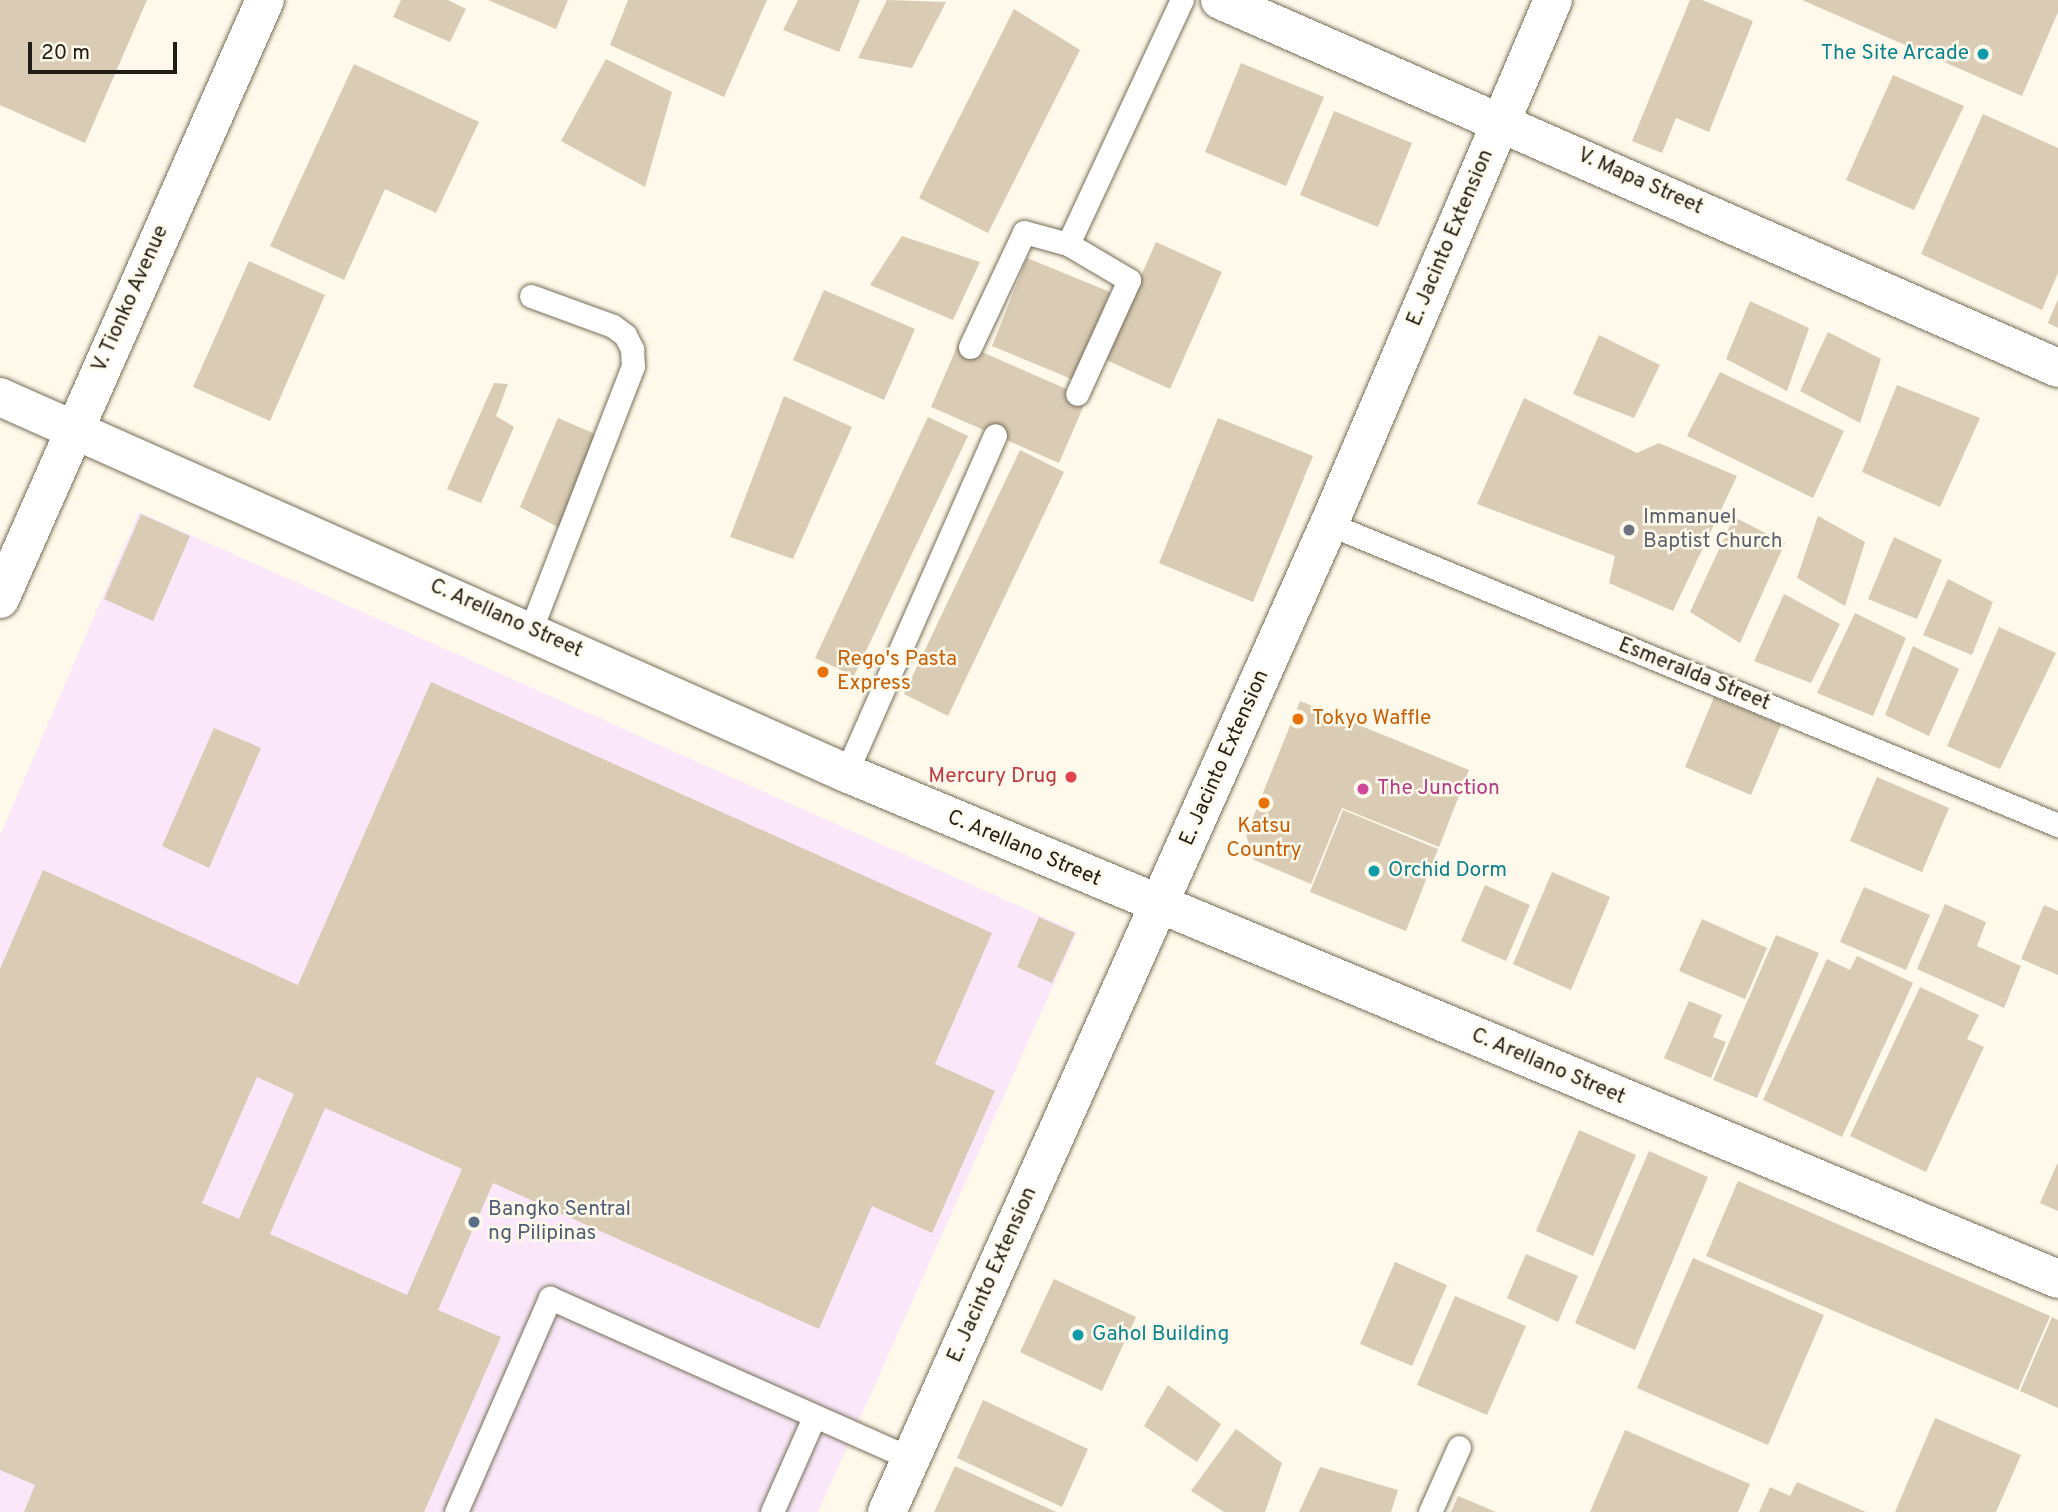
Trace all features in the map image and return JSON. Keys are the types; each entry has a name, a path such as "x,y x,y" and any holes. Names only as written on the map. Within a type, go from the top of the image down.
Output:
{"street":[{"name":"V. Tionko Avenue","path":"0,599 72,428 265,0"},
{"name":"V. Mapa Street","path":"1220,0 1501,120 2058,368"},
{"name":"E. Jacinto Extension","path":"887,1512 1329,524 1553,0"},
{"name":"C. Arellano Street","path":"0,397 531,629 846,773 1158,906 2058,1279"}],"lane":[{"path":"1068,244 1182,0"},
{"path":"970,347 1024,233 1068,244 1129,280 1077,394"},
{"path":"531,296 613,326 632,349 633,366 531,629"},
{"path":"846,773 995,435"},
{"name":"Esmeralda Street","path":"1329,524 2058,825"},
{"path":"456,1512 550,1298 911,1459"},
{"path":"772,1512 814,1417"},
{"path":"1430,1512 1459,1447"}],"shaded area":[{"name":"Bangko Sentral ng Pilipinas","path":"139,512 1077,932 818,1512 0,1512 0,836"}],"building":[{"path":"0,0 147,0 85,143 0,105"},
{"path":"401,0 448,0 466,9 450,42 393,17"},
{"path":"488,0 568,0 556,29"},
{"path":"628,0 767,0 724,97 610,45"},
{"path":"798,0 860,0 839,52 783,30"},
{"path":"887,0 946,2 912,68 858,58"},
{"path":"1690,0 1702,0 1753,21 1709,132 1676,118 1662,153 1632,141"},
{"name":"The Site Arcade","path":"1802,0 2058,0 2058,12 2022,96"},
{"path":"1014,9 1080,50 988,233 919,198"},
{"path":"606,59 672,92 645,187 561,141"},
{"path":"1241,63 1324,97 1286,186 1205,152"},
{"path":"354,64 479,122 436,213 385,189 344,280 270,246"},
{"path":"1893,75 1964,106 1914,210 1846,180"},
{"path":"1334,111 1412,143 1378,227 1300,195"},
{"path":"1983,114 2058,148 2058,273 2042,310 1921,254"},
{"path":"902,236 980,262 953,320 870,285"},
{"path":"1156,242 1222,272 1170,389 1104,359"},
{"path":"1027,258 1110,292 1074,380 992,346"},
{"path":"249,261 325,295 270,421 193,387"},
{"path":"824,290 915,329 884,400 793,360"},
{"path":"2058,299 2058,328 2048,323"},
{"path":"1750,301 1809,328 1787,391 1726,359"},
{"path":"1828,332 1881,359 1860,423 1800,391"},
{"path":"1599,335 1660,365 1634,418 1573,394"},
{"path":"959,342 1087,398 1059,463 931,407"},
{"path":"1720,372 1844,431 1813,498 1687,436"},
{"path":"494,383 508,384 496,416 514,427 481,503 447,489"},
{"path":"1897,385 1980,418 1940,507 1862,472"},
{"path":"784,396 852,427 793,559 730,537"},
{"name":"Immanuel Baptist Church","path":"1524,398 1637,453 1659,443 1737,476 1673,611 1609,583 1615,556 1477,504"},
{"path":"928,417 968,436 854,676 815,658"},
{"path":"558,418 600,436 563,530 520,507"},
{"path":"1218,418 1313,456 1253,602 1159,563"},
{"path":"1020,450 1064,472 948,716 904,694"},
{"path":"141,514 190,536 153,621 104,599"},
{"path":"1818,516 1865,542 1845,606 1797,578"},
{"path":"1734,517 1785,543 1740,643 1690,612"},
{"path":"1894,537 1942,560 1917,619 1868,599"},
{"path":"1948,579 1993,602 1972,655 1923,635"},
{"path":"1784,594 1840,624 1811,683 1754,661"},
{"path":"1855,613 1906,638 1873,716 1817,693"},
{"path":"1999,627 2056,653 2000,769 1947,746"},
{"path":"1913,646 1959,669 1929,736 1885,715"},
{"name":"Bangko Sentral ng Pilipinas","path":"431,682 992,933 935,1064 995,1091 932,1233 872,1206 819,1329 493,1183 438,1310 501,1337 424,1512 24,1512 35,1485 0,1470 0,969 43,870 298,985","holes":["257,1077 294,1094 239,1219 202,1203","325,1108 462,1169 407,1295 270,1234"]},
{"path":"1714,697 1781,725 1751,795 1685,767"},
{"name":"The Junction","path":"1300,701 1469,770 1439,847 1342,808 1311,884 1254,860 1246,835"},
{"path":"214,728 261,748 209,868 162,846"},
{"path":"1877,777 1949,808 1922,872 1850,841"},
{"name":"Orchid Dorm","path":"1343,810 1438,849 1406,931 1310,892"},
{"path":"1552,872 1610,897 1571,990 1513,964"},
{"path":"1485,885 1530,905 1506,961 1461,941"},
{"path":"1864,887 1930,915 1906,970 1840,942"},
{"path":"1945,904 1986,922 1977,946 2021,966 2004,1008 1917,969"},
{"path":"2044,905 2058,911 2058,975 2021,959"},
{"path":"1039,917 1075,933 1052,983 1017,967"},
{"path":"1702,919 1767,948 1745,999 1679,971"},
{"path":"1776,935 1819,953 1757,1098 1713,1080"},
{"path":"1857,956 1913,983 1842,1137 1763,1100 1827,959 1850,970"},
{"path":"1920,987 1979,1015 1967,1039 1984,1047 1926,1172 1850,1136"},
{"path":"1689,1001 1722,1015 1713,1037 1726,1042 1711,1078 1664,1058"},
{"path":"1579,1130 1636,1155 1593,1256 1536,1231"},
{"path":"1649,1151 1708,1177 1635,1350 1575,1323"},
{"path":"2058,1162 2058,1211 2040,1203"},
{"path":"1738,1181 2050,1316 2018,1390 1706,1256"},
{"path":"1526,1254 1578,1276 1558,1322 1507,1298"},
{"path":"1693,1258 1824,1315 1768,1445 1637,1388"},
{"path":"1395,1262 1447,1285 1412,1366 1360,1344"},
{"name":"Gahol Building","path":"1054,1279 1136,1317 1102,1391 1020,1352"},
{"path":"1455,1296 1526,1326 1487,1415 1417,1385"},
{"path":"2052,1317 2058,1320 2058,1408 2020,1391"},
{"path":"1168,1385 1221,1424 1197,1462 1144,1426"},
{"path":"983,1400 1088,1449 1062,1507 957,1458"},
{"path":"1935,1418 2021,1455 1996,1512 1895,1512"},
{"path":"1236,1429 1282,1463 1265,1512 1224,1512 1191,1491"},
{"path":"1625,1430 1750,1484 1738,1512 1590,1512"},
{"path":"955,1466 1056,1512 934,1512"},
{"path":"1320,1467 1398,1490 1391,1512 1299,1512"},
{"path":"1797,1482 1866,1512 1759,1512 1770,1487 1790,1496"},
{"path":"1458,1496 1496,1512 1451,1512"}],"place":[{"name":"The Site Arcade","path":"1983,54"},
{"name":"Immanuel Baptist Church","path":"1629,530"},
{"name":"Rego's Pasta Express","path":"823,672"},
{"name":"Tokyo Waffle","path":"1298,719"},
{"name":"Mercury Drug","path":"1071,777"},
{"name":"The Junction","path":"1363,789"},
{"name":"Katsu Country","path":"1264,803"},
{"name":"Orchid Dorm","path":"1374,871"},
{"name":"Bangko Sentral ng Pilipinas","path":"474,1222"},
{"name":"Gahol Building","path":"1078,1335"}]}
